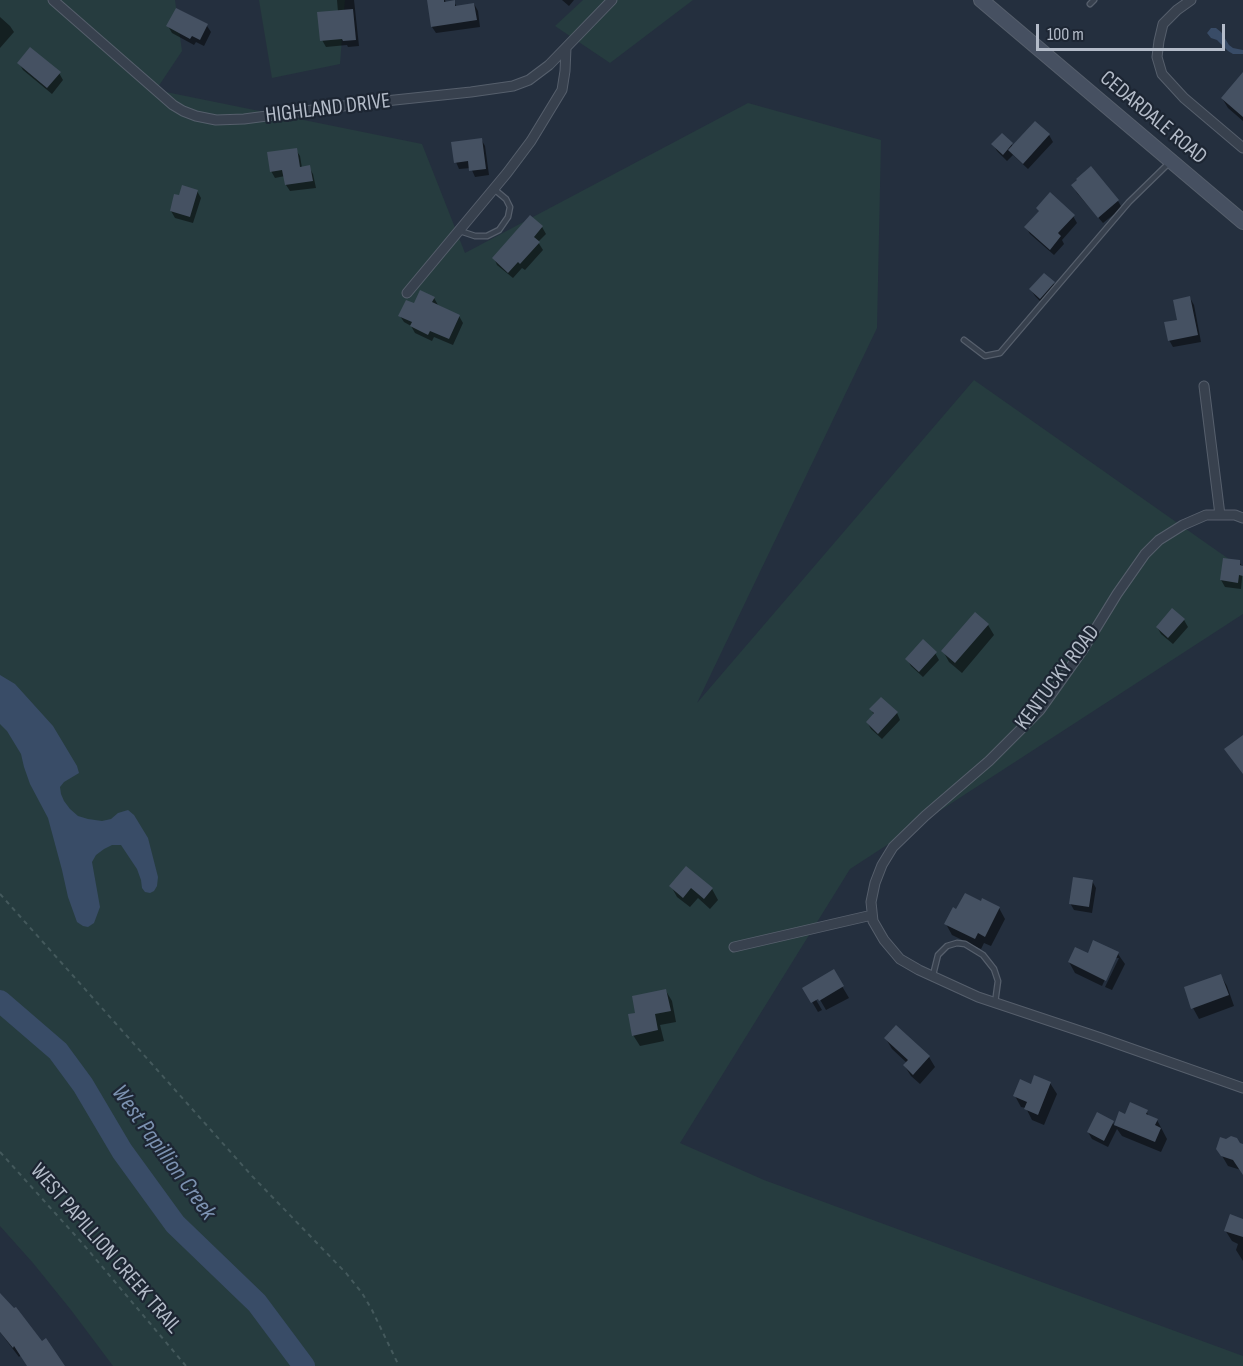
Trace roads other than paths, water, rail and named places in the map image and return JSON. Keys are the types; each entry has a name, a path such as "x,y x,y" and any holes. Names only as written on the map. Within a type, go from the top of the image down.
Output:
{"street":[{"name":"HIGHLAND DRIVE","path":"53,0 173,105 189,114 216,120 244,119 513,86 530,80 549,65 612,0"},
{"name":"CEDARDALE ROAD","path":"981,0 1243,222"},
{"path":"1191,0 1163,24 1157,57 1162,74 1184,98 1243,148"},
{"path":"407,293 460,231 531,141 562,90 566,48"},
{"path":"1204,386 1220,515"},
{"name":"KENTUCKY ROAD","path":"872,915 871,902 875,883 893,847 989,761 1040,710 1082,651 1145,554 1159,540 1183,525 1206,515 1235,515 1243,518"},
{"path":"734,947 872,915 884,940 900,958 919,970 978,997 1243,1088"}],"lane":[{"path":"964,340 986,356 1000,353 1130,202 1171,161"},
{"path":"460,231 475,237 488,236 499,230 508,217 510,207 506,199 494,189"},
{"path":"932,976 938,955 947,946 957,943 965,944 983,955 994,969 998,981 995,1003"}],"water":[{"path":"1211,28 1216,28 1221,32 1229,45 1243,50 1243,54 1233,54 1217,40 1211,38 1207,33"},
{"path":"0,675 15,684 53,726 77,766 79,773 60,787 64,801 70,809 78,816 102,821 128,810 134,815 148,838 158,877 154,891 145,892 142,888 137,869 121,845 112,845 104,849 96,855 92,862 100,907 94,923 88,927 77,922 68,897 48,818 30,784 21,754 0,724"}],"waterway":[{"name":"West Papillion Creek","path":"0,1001 58,1051 83,1085 122,1151 175,1224 257,1303 304,1366"}]}
